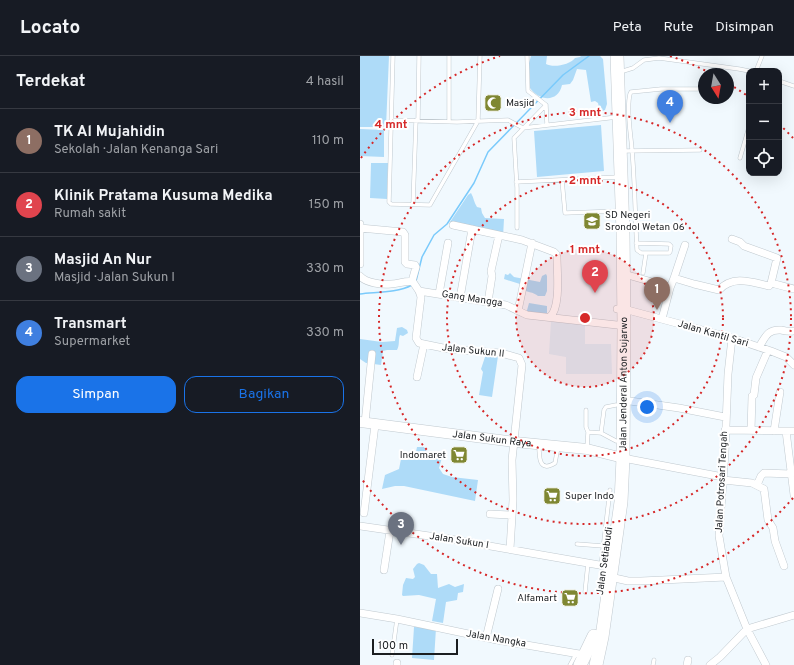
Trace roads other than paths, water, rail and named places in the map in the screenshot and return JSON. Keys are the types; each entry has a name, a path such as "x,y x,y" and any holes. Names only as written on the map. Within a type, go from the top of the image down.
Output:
{"highway":[{"name":"Jalan Jenderal Anton Sujarwo","path":"611,56 614,73 620,253 621,309 619,457"},
{"name":"Jalan Jenderal Anton Sujarwo","path":"614,73 617,56"},
{"name":"Jalan Jenderal Anton Sujarwo","path":"616,117 626,151 618,177"},
{"name":"Jalan Jenderal Anton Sujarwo","path":"619,211 623,232 620,253 624,274 621,309 617,325 620,403 616,441 619,457"},
{"name":"Jalan Setiabudi","path":"582,660 594,636 605,570 619,457"},
{"name":"Jalan Setiabudi","path":"596,665 602,637 605,570"}],"street":[{"path":"360,223 360,264"},
{"path":"453,225 532,243 554,252 557,256 557,301 555,311 550,317"},
{"path":"360,228 403,232 405,235 405,262 407,264 415,265 416,267 415,285 421,304 416,338 419,343 424,344 417,377"},
{"path":"460,298 472,229"},
{"path":"488,302 492,276 491,270 499,235"},
{"path":"732,239 740,242 744,246 777,258 771,283"},
{"path":"438,294 448,243"},
{"path":"518,311 532,243"},
{"path":"662,319 670,287 685,245"},
{"path":"624,274 670,287"},
{"name":"Gang Mangga","path":"360,276 367,281 385,284 415,285 438,294 509,306 527,315 617,325"},
{"path":"674,278 719,290 724,284 744,280 769,286 771,283 794,289"},
{"name":"Jalan Kantil Sari","path":"621,309 732,338 758,348 772,330 794,331"},
{"name":"Jalan Potrosari Tengah","path":"732,338 728,374 719,536 726,577 747,629 766,665"},
{"name":"Jalan Sukun II","path":"424,344 448,349 501,353 519,358 522,365 515,442"},
{"path":"758,348 786,357 794,365"},
{"path":"751,431 752,396 754,395 759,371 768,350"},
{"path":"364,513 367,424 372,354"},
{"path":"774,431 780,392"},
{"path":"620,403 679,408 726,417"},
{"name":"Jalan Sukun Raya","path":"367,424 587,449 619,457"},
{"path":"725,430 794,431"},
{"path":"786,431 794,495"},
{"path":"510,549 513,500 512,462 515,442"},
{"path":"619,457 752,483 762,488 765,491 768,520 773,528 775,541 784,566"},
{"path":"757,485 764,473 791,474"},
{"path":"490,514 512,515"},
{"name":"Jalan Sukun I","path":"360,526 510,549 588,564 628,581 726,577"},
{"path":"384,570 390,531"},
{"path":"486,638 498,589"},
{"name":"Jalan Nangka","path":"360,613 486,638 582,660"},
{"path":"710,665 720,657 747,629 794,615"}],"lane":[{"path":"393,56 389,202 391,204 430,204 478,121 480,56"},
{"path":"413,204 420,56"},
{"path":"449,56 449,121"},
{"path":"527,56 528,91 544,103 547,125"},
{"path":"757,68 762,56"},
{"path":"614,73 633,68 644,60 659,58 746,70"},
{"path":"782,81 794,86"},
{"path":"636,243 669,244 671,246 670,252 646,253 638,251 636,243 626,151 629,96 631,92 661,89 698,89"},
{"path":"517,228 514,138 544,103"},
{"path":"391,120 508,120 523,128 616,117"},
{"path":"740,158 746,137"},
{"path":"626,151 700,150"},
{"path":"516,182 618,177"},
{"path":"562,180 565,213 619,211"},
{"path":"623,232 636,233"},
{"path":"643,273 646,253"},
{"path":"601,433 604,410 606,407 620,403"},
{"path":"586,410 586,429 588,432 587,449"},
{"path":"588,432 601,433 616,441"},
{"path":"539,444 540,463 543,465 551,465 555,463 558,446"},
{"path":"605,570 603,546 610,490"},
{"path":"577,544 603,546"},
{"path":"585,592 588,564"},
{"path":"392,654 397,620"},
{"path":"570,665 582,660"},
{"path":"653,665 654,660"}],"waterway":[{"path":"416,281 422,257 434,235 447,224 474,183 488,152 563,75 589,56"},
{"path":"360,294 400,290 412,285"}],"place":[{"name":"Masjid","path":"493,103"},
{"name":"Transmart","path":"670,123"},
{"name":"SD Negeri Srondol Wetan 06","path":"592,221"},
{"name":"Klinik Pratama Kusuma Medika","path":"595,293"},
{"name":"TK Al Mujahidin","path":"657,310"},
{"name":"Indomaret","path":"459,455"},
{"name":"Super Indo","path":"552,496"},
{"name":"Masjid An Nur","path":"401,545"},
{"name":"Alfamart","path":"570,598"}]}
